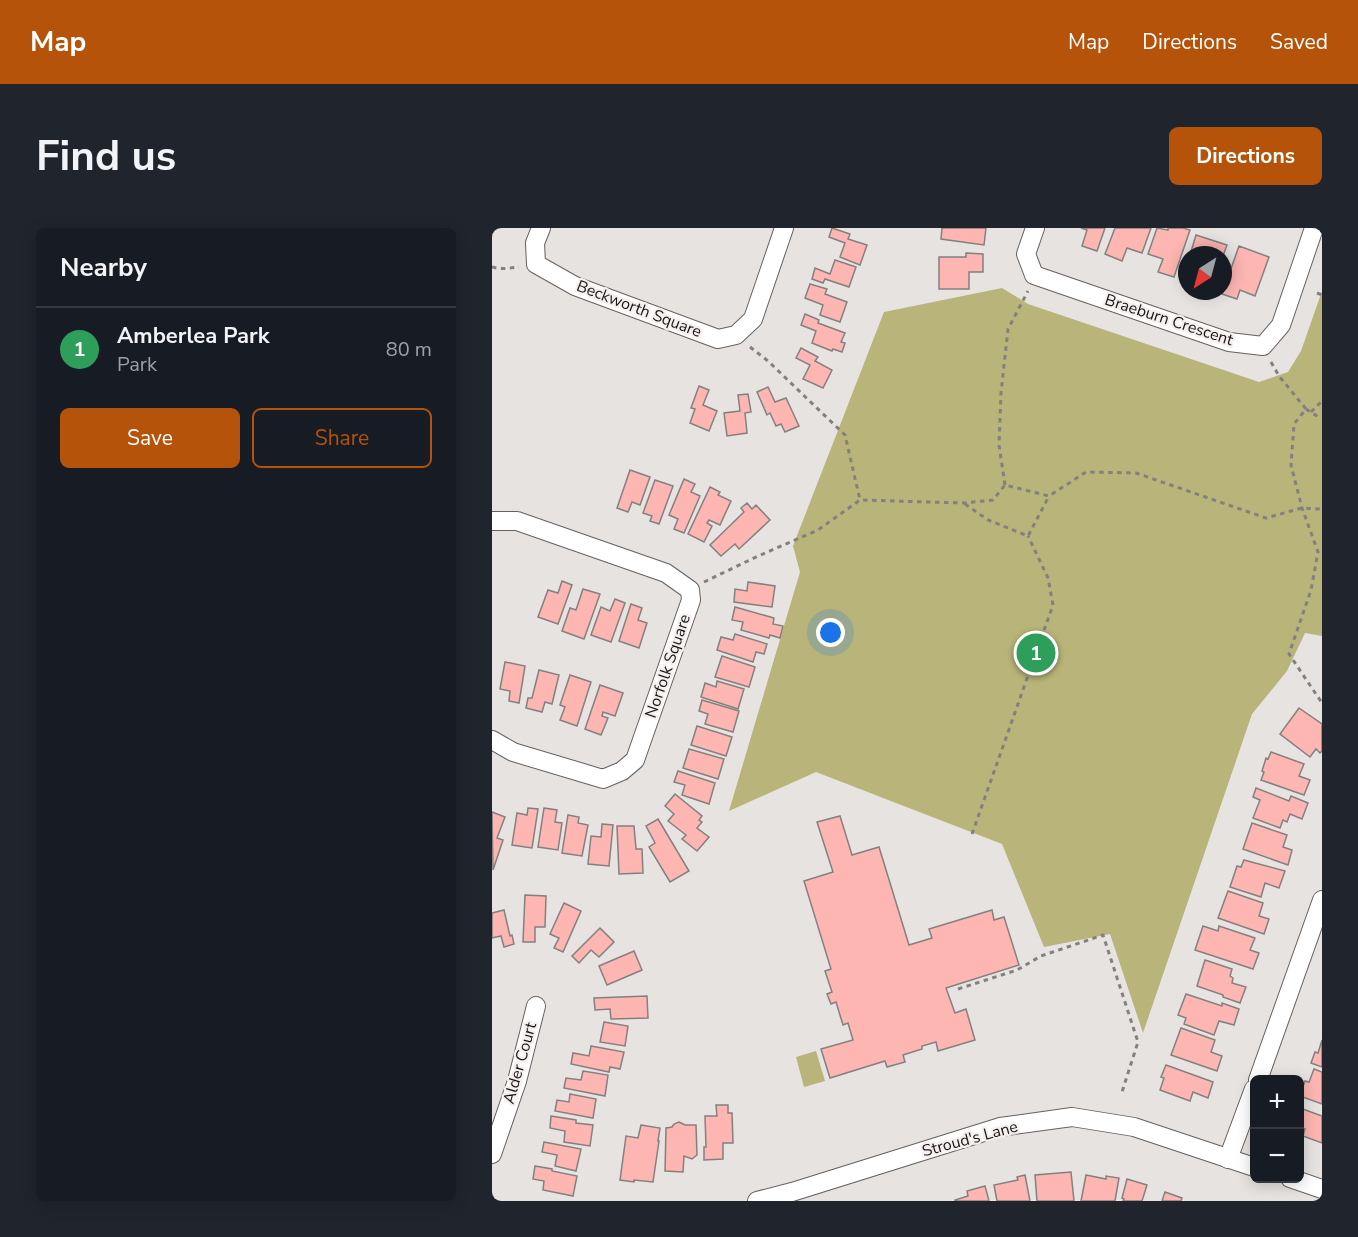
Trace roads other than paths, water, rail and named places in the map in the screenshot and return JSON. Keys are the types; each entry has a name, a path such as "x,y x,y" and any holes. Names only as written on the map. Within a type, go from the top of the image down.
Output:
{"street":[{"name":"Beckworth Square","path":"541,228 536,243 536,264 575,286 718,339 736,335 753,319 784,228"},
{"name":"Braeburn Crescent","path":"1035,228 1026,254 1034,275 1229,342 1263,346 1281,325 1314,228"},
{"name":"Norfolk Square","path":"492,521 517,521 666,573 690,590 691,600 635,760 622,771 603,778 513,752 492,740"},
{"path":"1260,1075 1322,900"},
{"name":"Alder Court","path":"492,1154 517,1081 536,1006"},
{"path":"1228,1159 1250,1100"},
{"name":"Stroud's Lane","path":"757,1201 793,1197 1000,1127 1072,1117 1134,1127 1250,1166"},
{"path":"1303,1183 1322,1189"}],"place":[{"name":"Amberlea Park","path":"1036,653"}]}
